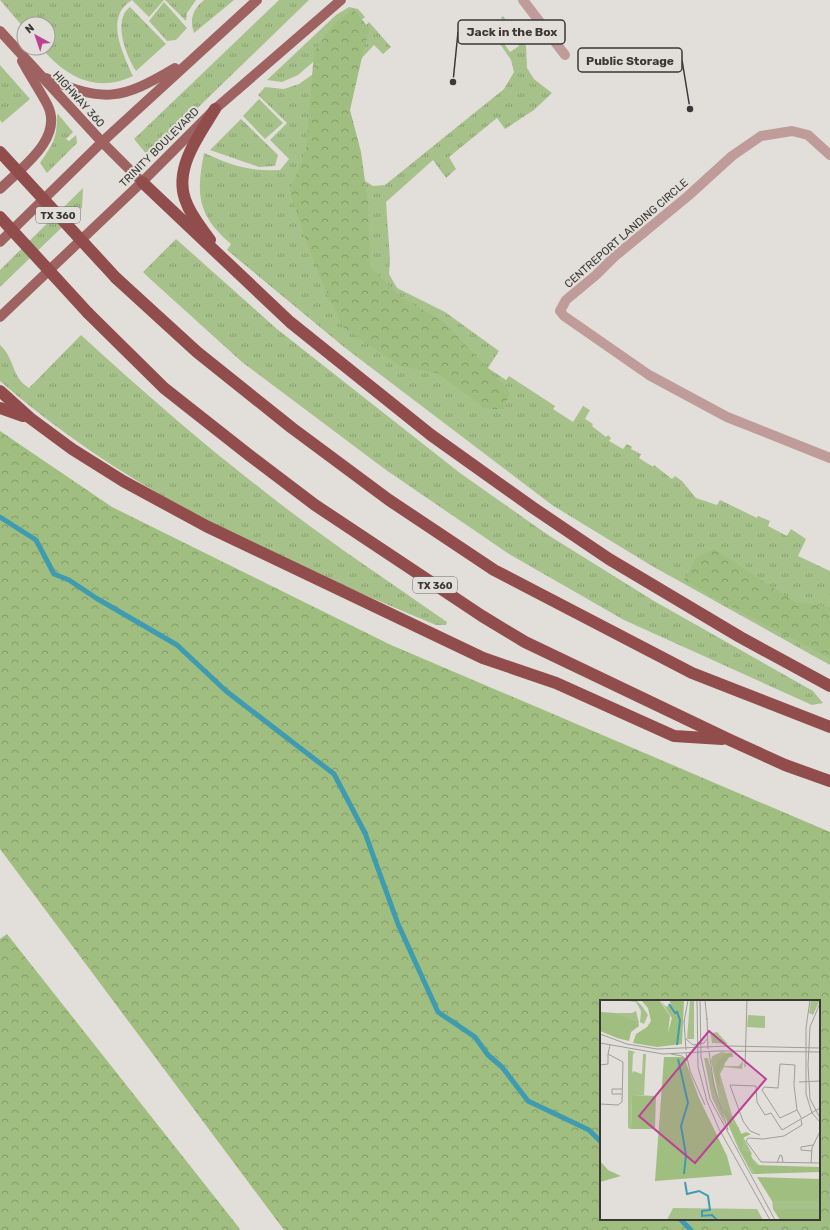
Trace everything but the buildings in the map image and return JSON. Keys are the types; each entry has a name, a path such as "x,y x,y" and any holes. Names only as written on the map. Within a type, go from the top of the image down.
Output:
{"highway":[{"path":"215,109 187,157 183,190 188,207 196,221 230,267"},
{"name":"TX 360","path":"0,152 116,278 198,352 292,428 389,500 494,570 692,673 830,727"},
{"path":"142,182 230,267 290,322 360,380 431,435 532,507 664,593 740,637 830,686"},
{"name":"TX 360","path":"0,217 88,313 164,388 315,505 394,560 525,642 730,740 785,764 830,781"},
{"path":"0,391 30,418 72,449 123,481 206,526 483,658 556,683 674,736 730,740"},
{"path":"0,408 30,418"}],"main road":[{"path":"0,242 102,142 256,0"},
{"name":"TRINITY BOULEVARD","path":"0,317 142,182 215,109 341,0"},
{"name":"HIGHWAY 360","path":"0,31 16,49"},
{"path":"0,189 36,153 45,142 49,130 50,115 47,104 36,87 20,56"},
{"name":"HIGHWAY 360","path":"23,56 102,142 142,182"},
{"path":"43,77 90,93 106,95 124,94 143,86 193,58"}],"street":[{"path":"523,0 565,55"},
{"name":"CENTREPORT LANDING CIRCLE","path":"830,156 808,135 792,131 761,136 732,156 688,196 614,257 596,275 566,300 560,310 564,316 649,375 727,417 830,458"}],"green space":[{"path":"0,0 132,0 124,7 119,16 117,25 121,46 133,76 119,81 106,83 82,79 71,74 49,56 56,56 56,16 16,16 16,19"},
{"path":"132,0 164,0 149,17"},
{"path":"165,0 196,0 187,13 186,21"},
{"path":"204,0 234,0 194,33 192,23 193,15 197,7"},
{"path":"279,0 309,0 148,156 134,139"},
{"path":"164,2 187,28 176,40 167,41 149,21"},
{"path":"130,7 166,44 136,71 125,48 121,29 122,20"},
{"path":"349,7 358,9 365,17 298,75 282,82 267,80 336,15"},
{"path":"353,9 370,29 365,44 350,110 361,152 368,203 370,267 402,298 444,322 510,392 504,409 487,409 437,373 400,366 343,327 323,284 305,238 290,191 306,150 314,52 334,24"},
{"path":"503,16 526,46 527,68 534,79 552,93 534,110 505,129 497,118 449,157 456,169 446,178 433,160 386,202 390,259 389,274 397,288 445,312 499,351 488,368 506,380 509,376 555,406 553,409 573,422 583,406 590,410 585,419 593,424 592,426 606,437 608,435 611,438 609,441 623,449 627,444 632,447 631,449 641,454 639,458 653,467 654,465 672,479 675,476 682,481 696,498 717,505 720,500 757,518 758,516 770,521 768,526 787,536 791,529 806,539 798,556 830,571 830,665 652,566 552,505 344,347 227,250 231,244 211,223 205,213 200,192 201,167 204,153 241,167 259,170 280,170 289,159 270,140 287,123 258,95 265,87 284,89 299,84 340,55 369,22 391,47 383,54 374,45 359,61 348,85 354,174 373,186 385,185 504,89 514,72 511,60 492,32 494,30 510,52 519,46 501,18"},
{"path":"0,65 30,99 2,123 0,120"},
{"path":"259,99 283,123 265,139 243,116"},
{"path":"58,114 73,132 66,139 69,141 76,135 77,143 47,173 40,163 55,136"},
{"path":"241,119 278,155 275,166 259,167 210,150"},
{"path":"83,188 82,208 0,287 0,270"},
{"path":"176,239 277,329 460,473 548,535 654,601 813,691 823,703 812,705 624,620 509,554 386,470 242,362 143,272"},
{"path":"81,335 125,375 237,470 329,540 447,622 446,625 436,625 378,601 264,549 208,521 153,490 100,457 49,421 0,381 0,345 5,350 23,384 29,388"},
{"path":"0,431 112,507 391,645 830,832 830,1230 284,1230 0,849"},
{"path":"714,549 795,602 830,607 830,658 714,598 684,580 697,557"},
{"path":"7,934 240,1229 239,1230 0,1230 0,939"}],"waterway":[{"path":"0,517 36,540 54,574 69,580 96,598 177,645 226,691 334,774 365,833 398,924 438,1012 475,1037 488,1055 502,1067 528,1101 589,1130 600,1141"},
{"path":"681,1220 691,1230"}],"place":[{"name":"Jack in the Box","path":"453,82"},
{"name":"Public Storage","path":"690,109"}]}
